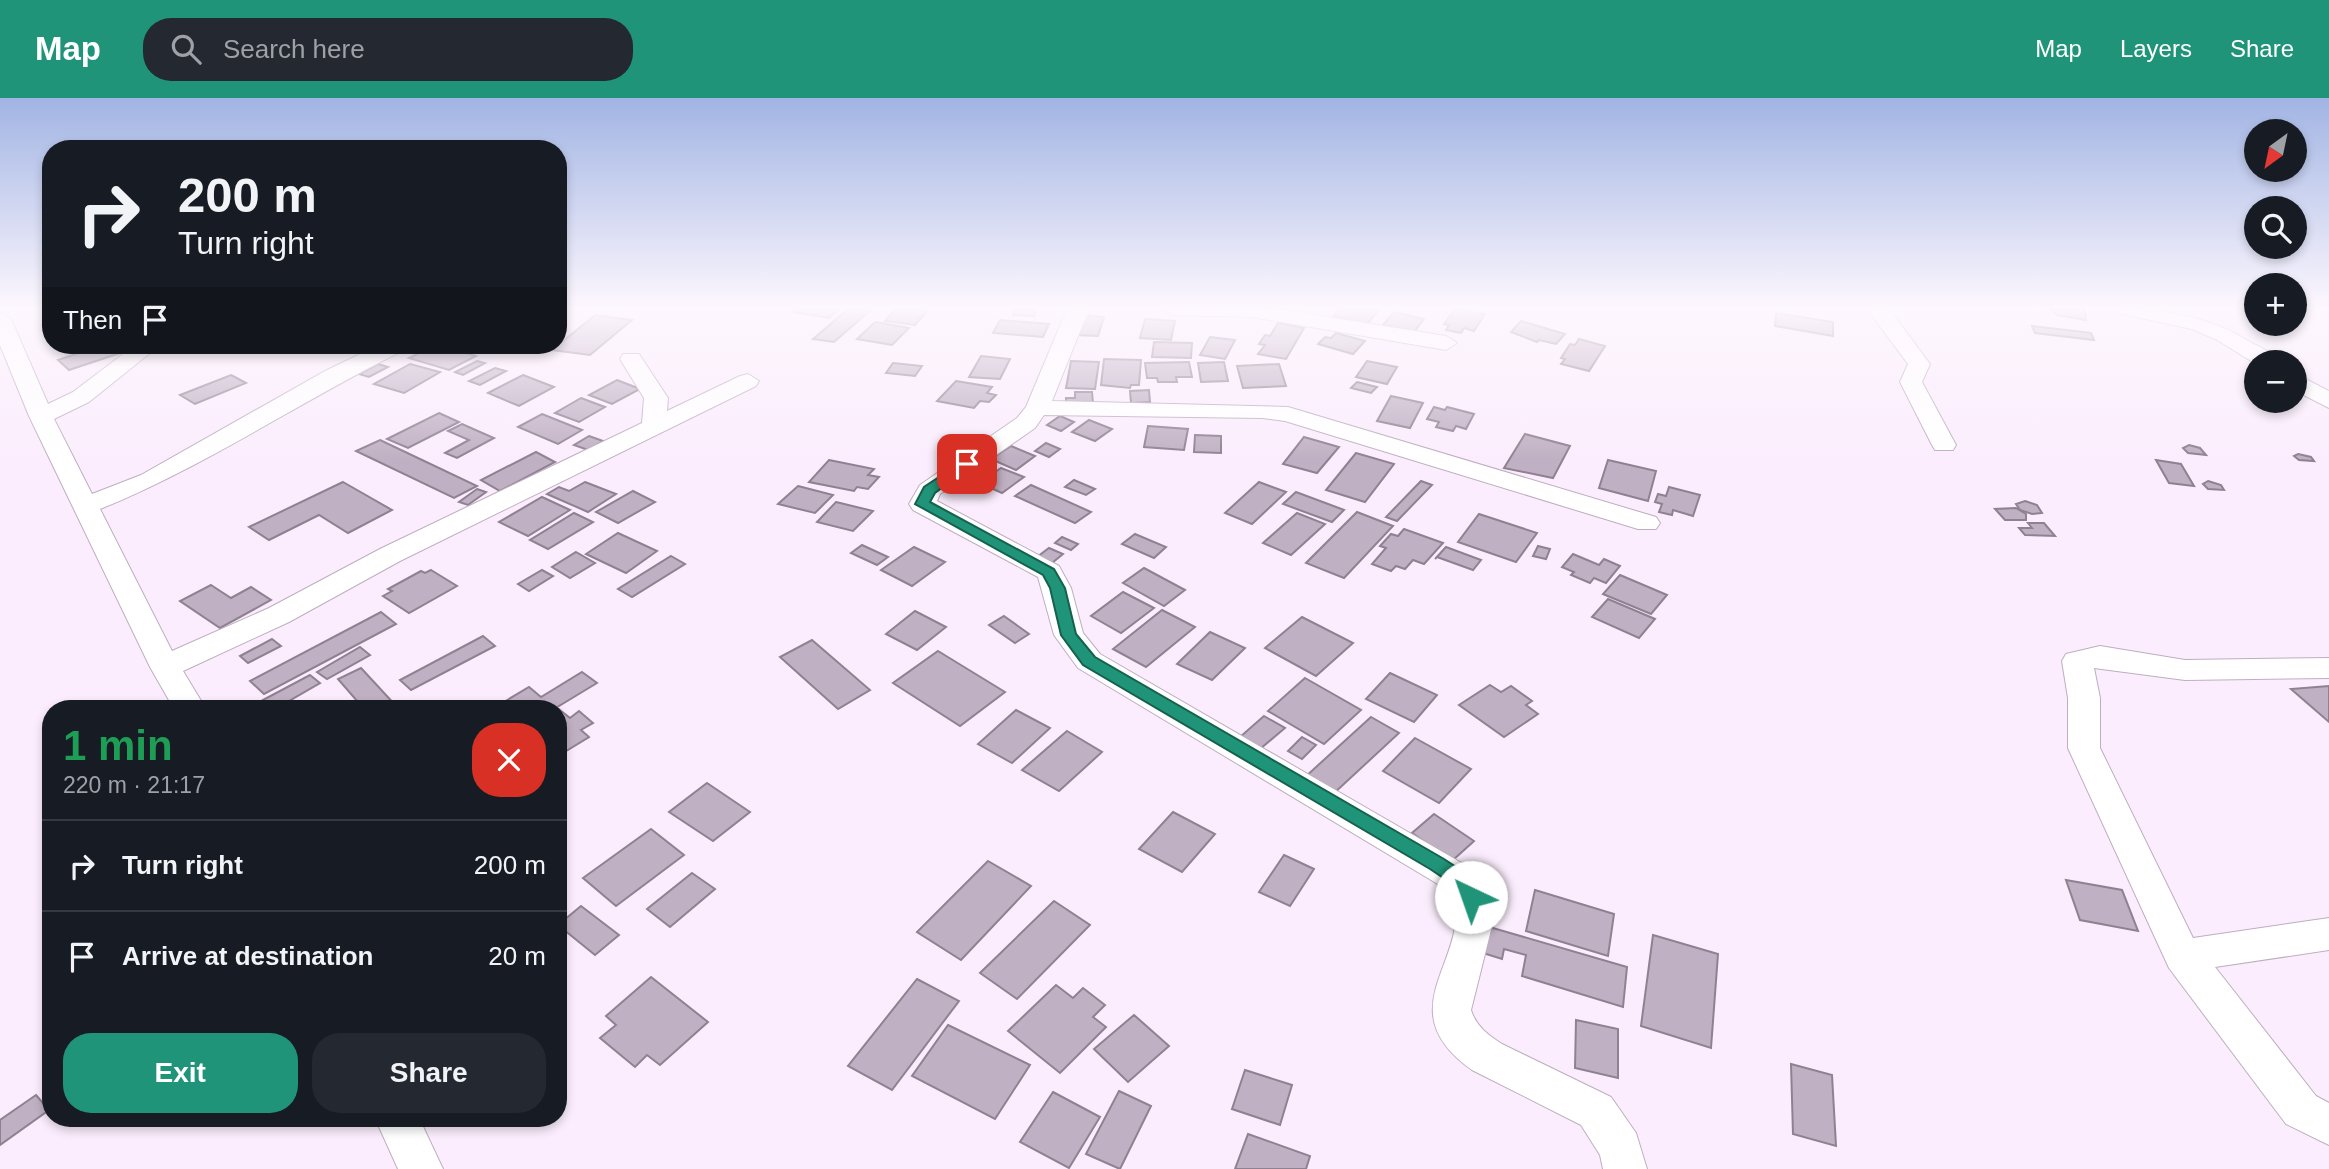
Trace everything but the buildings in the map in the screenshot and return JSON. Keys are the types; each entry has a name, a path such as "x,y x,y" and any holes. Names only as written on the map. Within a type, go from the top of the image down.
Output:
{"street":[{"path":"16,359 40,416 165,667 185,700"},
{"path":"40,416 81,397 131,359"},
{"path":"85,506 150,480 368,359"},
{"path":"631,359 656,398 654,429"},
{"path":"1057,359 1037,408 1026,423 929,490 922,504 1049,572 1058,588 1069,635 1089,661 1466,883 1477,910 1451,1010 1457,1030 1471,1046 1487,1057 1596,1111 1621,1148 1625,1169"},
{"path":"1915,359 1919,364 1911,382 1944,445"},
{"path":"165,667 279,615 390,555 748,382"},
{"path":"2307,388 2329,401"},
{"path":"1037,408 1263,411 1288,414 1647,523"},
{"path":"2329,668 2185,670 2100,656 2077,661 2084,698 2084,748 2183,956 2301,1110 2329,1125"},
{"path":"2183,956 2329,934"},
{"path":"400,1127 421,1169"}],"route":[{"path":"967,464 929,490 922,499 922,504 1049,572 1058,588 1069,635 1089,661 1437,864 1466,883 1471,897"}]}
